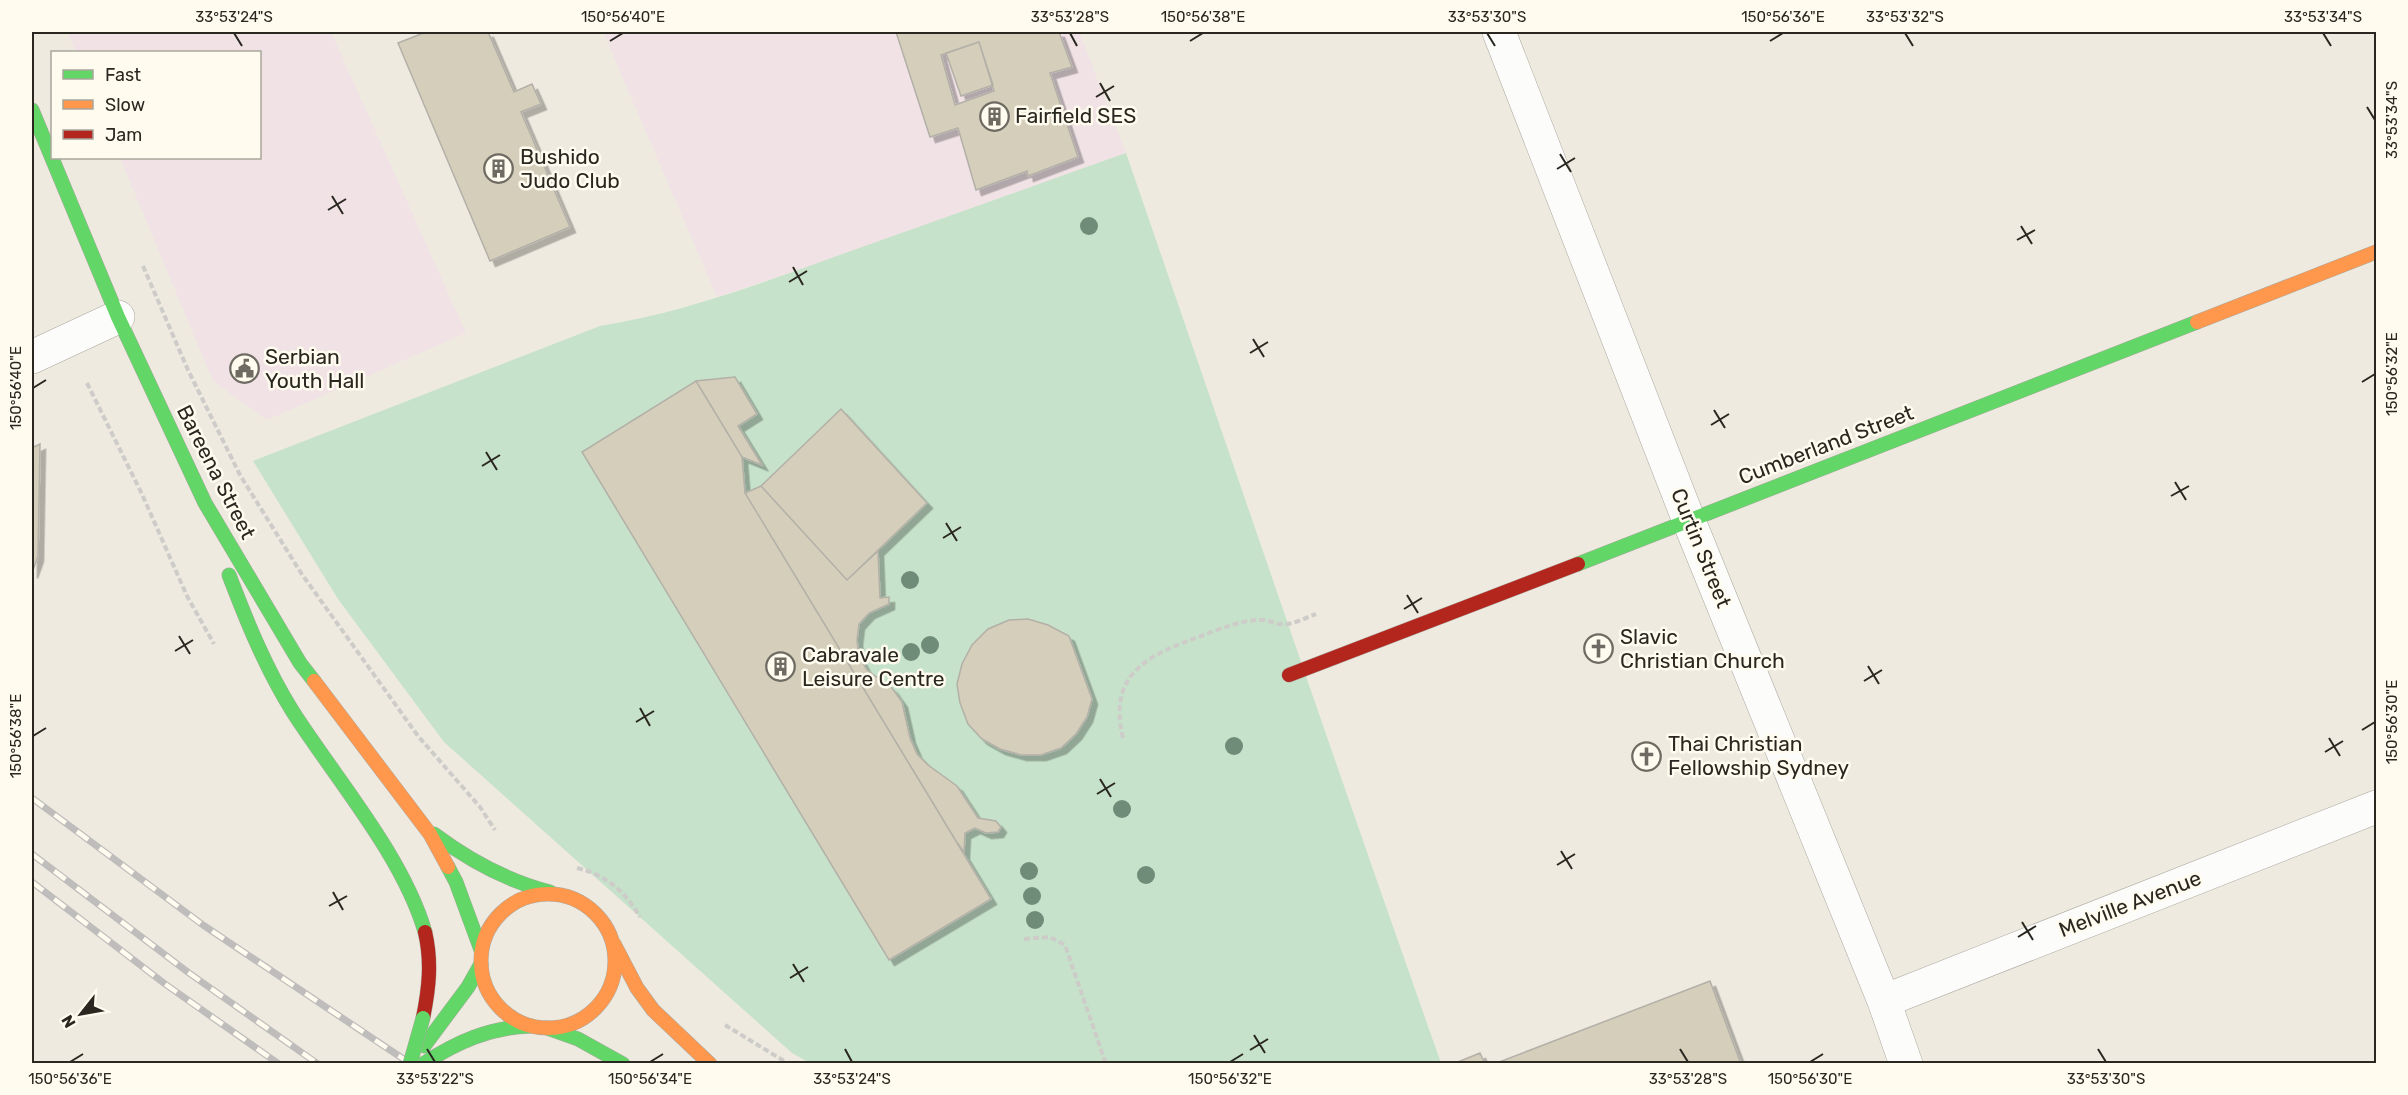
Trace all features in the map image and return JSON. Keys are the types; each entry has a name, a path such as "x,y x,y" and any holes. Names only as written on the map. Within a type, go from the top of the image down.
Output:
{"main road":[{"name":"Bareena Street","path":"32,110 51,156"},
{"name":"Bareena Street","path":"52,159 118,317 205,504 300,663 420,820 456,882 481,957"},
{"name":"Cumberland Street","path":"1289,675 2376,252"},
{"path":"191,475 249,627 290,709 384,848 412,897 429,952 429,980 423,1018 411,1064"},
{"name":"Bareena Street","path":"420,820 448,844 483,868 517,884 557,894"},
{"path":"411,1064 468,987 481,957 492,922 508,907 527,896 557,894 585,904 605,926 634,985 646,1002 710,1064"},
{"path":"547,1028 574,1023 598,1006 612,981 615,968 612,939"},
{"path":"481,957 483,978 495,1003 517,1021 531,1026"},
{"path":"423,1064 455,1045 491,1030 531,1026 547,1028 578,1039 623,1064"}],"street":[{"name":"Curtin Street","path":"1499,32 1689,521 1884,1001 1906,1064"},
{"path":"32,357 118,317"},
{"name":"Melville Avenue","path":"1884,1001 2376,807"}],"path":[{"path":"143,266 188,370 240,475 295,563 396,708 480,807 502,839"},
{"path":"87,383 101,408"},
{"path":"1123,738 1118,718 1122,689 1144,661 1162,650 1225,627 1264,620 1283,625 1316,614"},
{"path":"575,868 593,872 616,884 639,914 642,923"},
{"path":"1024,939 1050,937 1065,945 1106,1064"},
{"path":"717,1020 789,1064"}],"shaded area":[{"path":"67,32 331,32 466,333 267,420 213,381 120,159 261,159 261,51 76,51"},
{"path":"603,32 1079,32 1126,153 717,297"}],"green space":[{"path":"1126,153 1441,1063 810,1063 792,1053 444,742 338,599 253,461 600,326 663,313 726,295"}],"building":[{"name":"Bushido Judo Club","path":"426,32 488,32 514,92 532,84 541,104 521,112 570,227 490,261 398,43"},
{"name":"Fairfield SES","path":"896,32 1059,32 1072,67 1050,73 1078,157 1028,176 1027,171 976,190 958,128 930,137","holes":["979,42 994,91 955,105 941,55"]},
{"path":"979,42 993,85 961,96 946,53"},
{"path":"735,377 757,414 738,426 762,465 742,457 696,381"},
{"name":"Cabravale Leisure Centre","path":"696,381 742,457 745,493 991,899 889,960 582,452"},
{"path":"841,409 927,503 847,580 761,486"},
{"path":"32,440 34,447 40,444 38,556 32,573"},
{"path":"761,486 847,580 878,551 880,598 889,597 889,604 869,613 859,624 857,640 859,656 867,670 892,688 902,702 910,738 917,754 957,786 978,818 996,821 1001,827 998,832 986,833 975,828 965,833 964,852 956,841 745,493"},
{"path":"1028,619 1048,625 1069,636 1092,699 1087,717 1076,734 1061,748 1041,755 1021,755 1000,749 982,739 968,724 960,703 957,684 962,664 972,645 988,629 1009,620"},
{"path":"1710,981 1741,1064 1494,1064"},
{"path":"1480,1053 1485,1064 1453,1064"}],"railway":[{"path":"32,798 203,925 411,1064"},
{"path":"32,854 189,973 318,1064"},
{"path":"32,882 165,984 279,1064"}],"traffic: fast":[{"path":"32,110 51,156"},
{"path":"52,159 118,317 205,503 300,663 314,681"},
{"path":"1578,564 2197,322"},
{"path":"229,575 258,645 283,696 385,847 415,903 425,932"},
{"path":"434,834 489,869 550,892"},
{"path":"448,867 456,882 481,950"},
{"path":"424,1046 468,987 481,964"},
{"path":"410,1064 423,1018"},
{"path":"423,1064 474,1037 502,1029 531,1026"},
{"path":"547,1028 578,1039 623,1064"}],"traffic: slow":[{"path":"2197,322 2376,252"},
{"path":"314,681 430,834 448,867"},
{"path":"548,894 574,899 595,914 610,935 615,961 610,987 595,1008 574,1023 548,1028 522,1023 501,1008 486,987 481,961 486,935 501,914 522,899 548,894"},
{"path":"614,944 637,988 653,1010 710,1064"}],"traffic: jam":[{"path":"1289,675 1578,564"},
{"path":"423,1018 429,975 425,932"}],"place":[{"name":"Fairfield SES","path":"994,116"},
{"name":"Bushido Judo Club","path":"499,169"},
{"name":"Serbian Youth Hall","path":"244,369"},
{"name":"Slavic Christian Church","path":"1599,649"},
{"name":"Cabravale Leisure Centre","path":"781,667"},
{"name":"Thai Christian Fellowship Sydney","path":"1647,756"}]}
